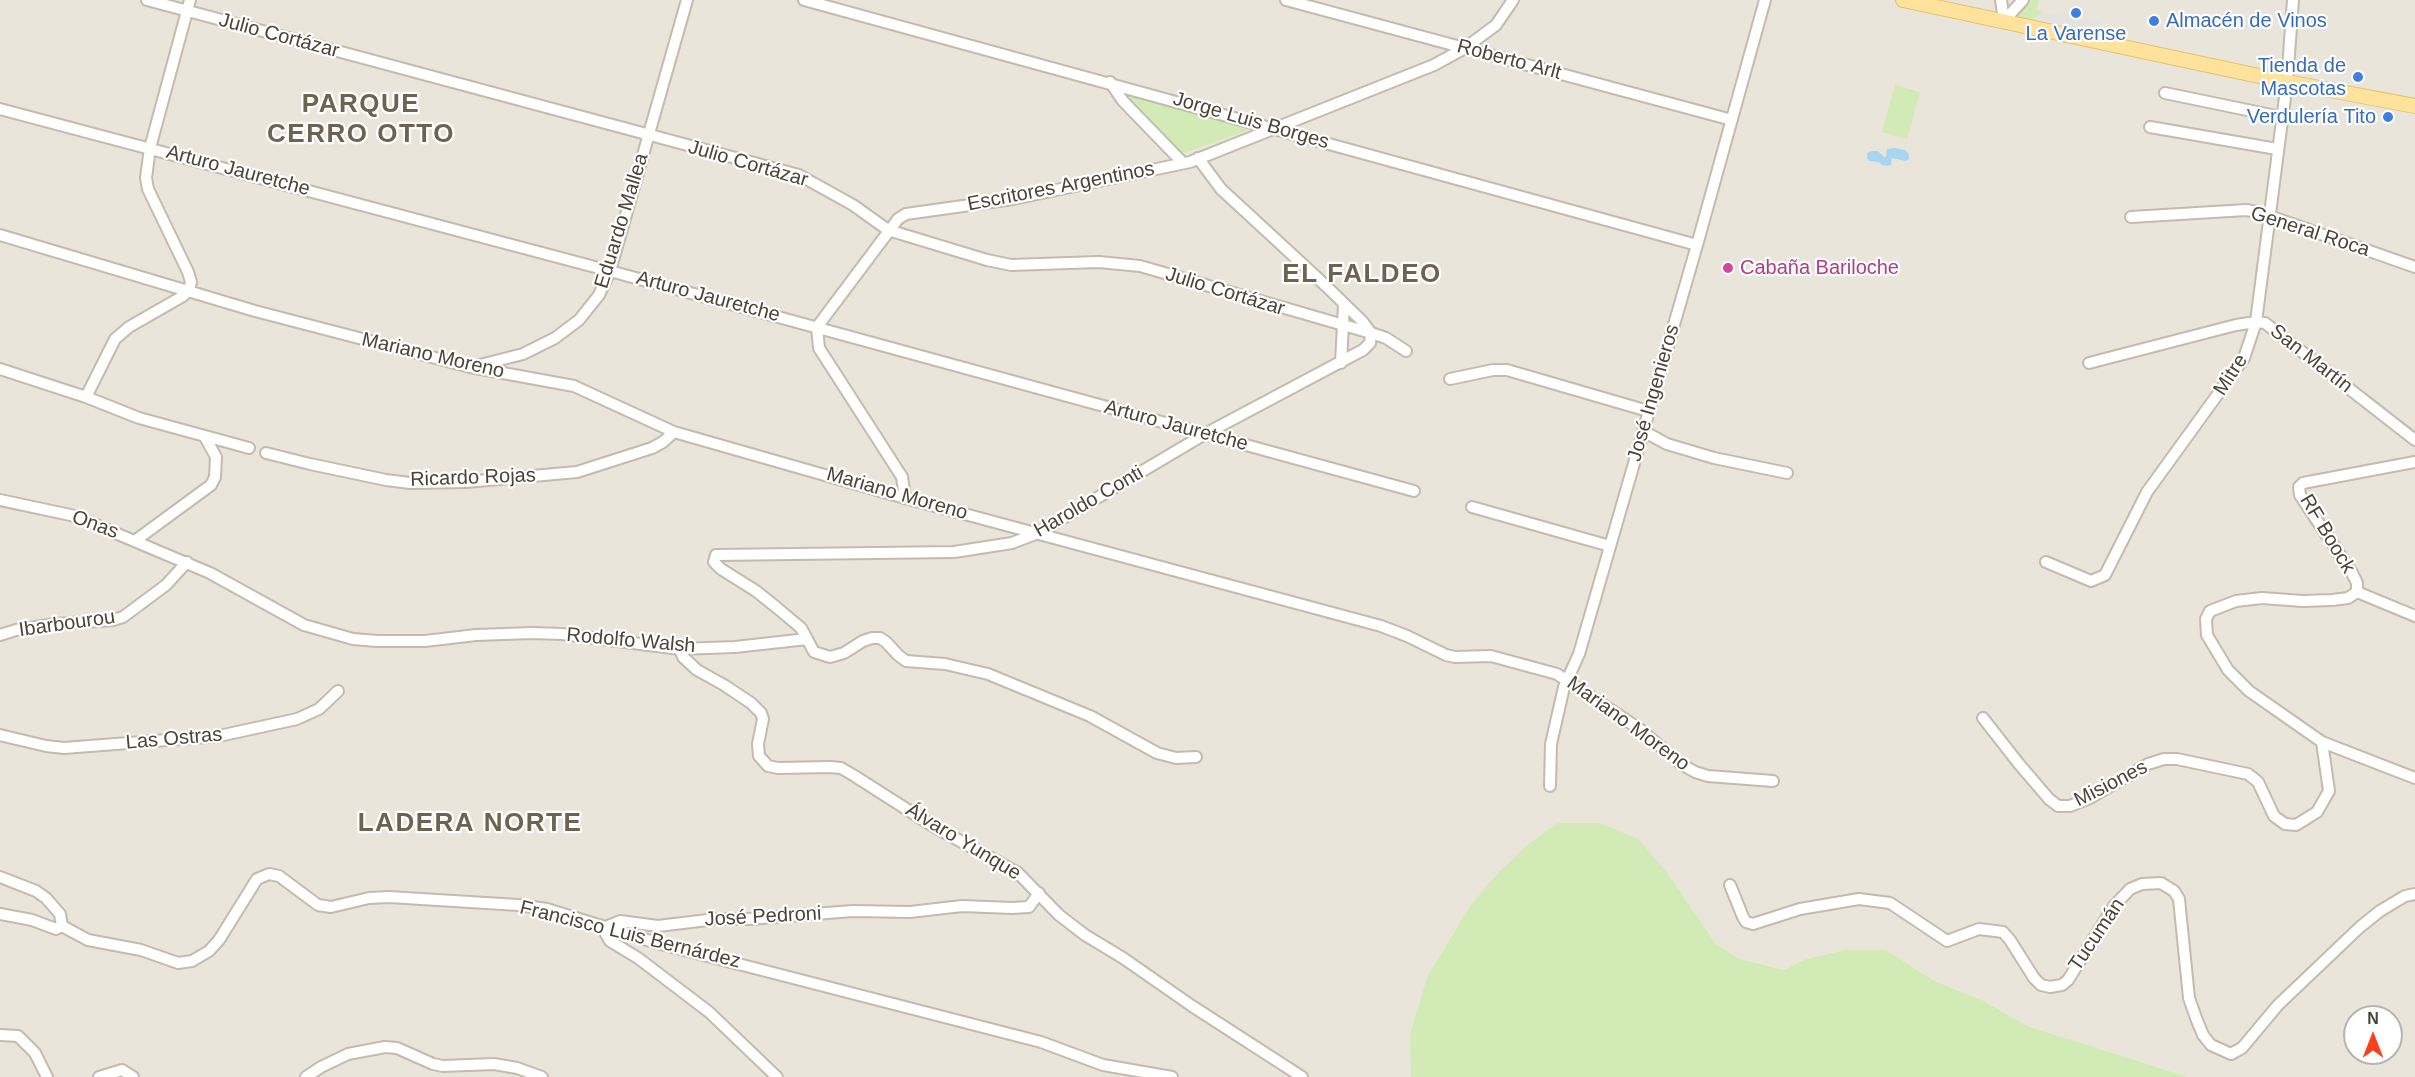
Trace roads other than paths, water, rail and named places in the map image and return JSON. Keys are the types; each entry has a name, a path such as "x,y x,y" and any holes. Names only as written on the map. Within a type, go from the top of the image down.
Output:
{"main road":[{"path":"1903,0 2414,107"}],"street":[{"name":"Julio Cortázar","path":"147,0 189,6 648,136 799,175 853,205 888,230 987,260 1011,266 1099,262 1140,266 1371,333 1386,338 1406,351"},
{"name":"Eduardo Mallea","path":"470,367 523,354 555,338 579,320 591,308 599,295 609,271 687,0"},
{"name":"Jorge Luis Borges","path":"804,0 1110,82 1697,245"},
{"name":"Roberto Arlt","path":"1286,0 1732,120"},
{"name":"Escritores Argentinos","path":"817,327 888,230 906,214 1013,199 1198,158 1277,129 1434,65 1465,48 1496,25 1513,0"},
{"name":"José Ingenieros","path":"1550,786 1551,744 1567,680 1579,654 1765,0"},
{"path":"2001,0 2004,21"},
{"path":"2004,21 2023,0"},
{"name":"Mitre","path":"2046,562 2091,582 2105,574 2146,492 2238,369 2250,343 2256,321 2287,82 2293,0"},
{"path":"86,397 115,339 129,327 183,296 189,290 191,282 188,272 148,189 146,178 150,148 189,6"},
{"path":"1110,82 1123,101 1183,163"},
{"path":"2165,93 2281,117"},
{"name":"Arturo Jauretche","path":"0,109 817,327 1414,491"},
{"path":"2150,127 2277,149"},
{"path":"1198,158 1221,189 1344,304 1371,333"},
{"name":"General Roca","path":"2131,217 2246,210 2268,215 2415,267"},
{"name":"Mariano Moreno","path":"0,235 255,311 470,367 574,386 674,432 905,498 1381,626 1446,655 1491,656 1557,674 1641,730 1681,764 1695,772 1773,781"},
{"path":"1341,363 1344,304"},
{"name":"San Martín","path":"2089,363 2256,321 2272,327 2415,440"},
{"path":"817,327 819,348 902,477 905,498"},
{"name":"Haroldo Conti","path":"807,639 801,628 776,607 721,569 714,562 716,555 954,552 1012,543 1038,533 1205,434 1363,351 1370,343 1371,333"},
{"path":"0,369 86,397 139,418 249,448"},
{"path":"1450,379 1493,370 1507,370 1648,411"},
{"path":"1643,431 1667,444 1714,459 1787,473"},
{"name":"Ricardo Rojas","path":"266,453 386,480 410,483 466,482 577,472 652,448 674,432"},
{"path":"135,540 211,485 215,477 216,457 205,437"},
{"name":"RF Boock","path":"2357,592 2357,583 2352,573 2300,495 2299,487 2303,483 2415,462"},
{"name":"Onas","path":"0,500 75,516 187,562"},
{"path":"1472,507 1610,546"},
{"name":"Rodolfo Walsh","path":"187,562 304,625 353,639 425,641 476,635 532,633 562,634 680,649 735,647 807,639"},
{"name":"Ibarbourou","path":"0,635 55,624 113,620 123,617 166,585 187,562"},
{"path":"2415,616 2357,592 2348,598 2332,600 2262,598 2236,602 2210,611 2206,619 2207,635 2228,670 2249,691 2322,742 2415,778"},
{"path":"807,639 814,652 830,657 844,653 863,641 880,638 906,661 945,664 988,674 1090,716 1157,753 1176,758 1196,758"},
{"name":"Álvaro Yunque","path":"680,649 683,657 697,670 742,697 761,713 763,728 758,744 759,756 768,766 841,768 933,826 1018,873 1059,915 1085,935 1302,1077"},
{"name":"Las Ostras","path":"0,735 64,748 219,736 297,719 319,709 338,691"},
{"name":"Misiones","path":"1983,718 2041,790 2058,806 2070,806 2090,798 2148,764 2164,759 2177,759 2248,774 2258,782 2274,816 2285,824 2296,825 2317,812 2329,791 2322,742"},
{"name":"Francisco Luis Bernárdez","path":"62,927 88,940 141,950 178,963 192,961 209,951 219,940 257,879 269,874 279,876 318,905 331,907 369,898 389,897 518,905 547,909 657,943 1041,1042 1103,1065 1172,1077"},
{"path":"0,877 36,891 46,898 60,914 62,927 56,929 32,920 0,914"},
{"name":"Tucumán","path":"1730,885 1743,917 1746,922 1753,924 1800,909 1859,899 1890,903 1947,941 1979,929 2003,932 2034,978 2041,985 2050,987 2062,985 2068,980 2114,906 2130,889 2142,884 2162,883 2174,891 2179,899 2188,998 2196,1018 2203,1035 2211,1045 2231,1054 2242,1048 2278,1005 2360,927 2380,911 2405,896 2415,894"},
{"name":"José Pedroni","path":"608,927 620,921 658,926 716,919 749,919 853,911 910,912 962,906 1029,907 1039,893"},
{"path":"608,927 606,934 609,941 638,958 709,1012 777,1077"},
{"path":"0,1035 18,1036 35,1053 47,1077"},
{"path":"306,1077 348,1054 385,1047 398,1048 433,1064 443,1066 494,1064 517,1068 542,1077"},
{"path":"99,1077 122,1070 133,1077"}],"water":[{"path":"1887,149 1905,150 1909,154 1909,159 1906,161 1892,158 1891,165 1887,166 1869,161 1867,158 1867,153 1872,151 1878,151 1886,157"}],"place":[{"name":"La Varense","path":"2076,13"},
{"name":"Almacén de Vinos","path":"2154,21"},
{"name":"Tienda de Mascotas","path":"2358,77"},
{"name":"Verdulería Tito","path":"2388,117"},
{"name":"Cabaña Bariloche","path":"1728,268"}],"district":[{"name":"PARQUE CERRO OTTO","path":"361,120"},
{"name":"EL FALDEO","path":"1362,275"},
{"name":"LADERA NORTE","path":"470,824"}]}
